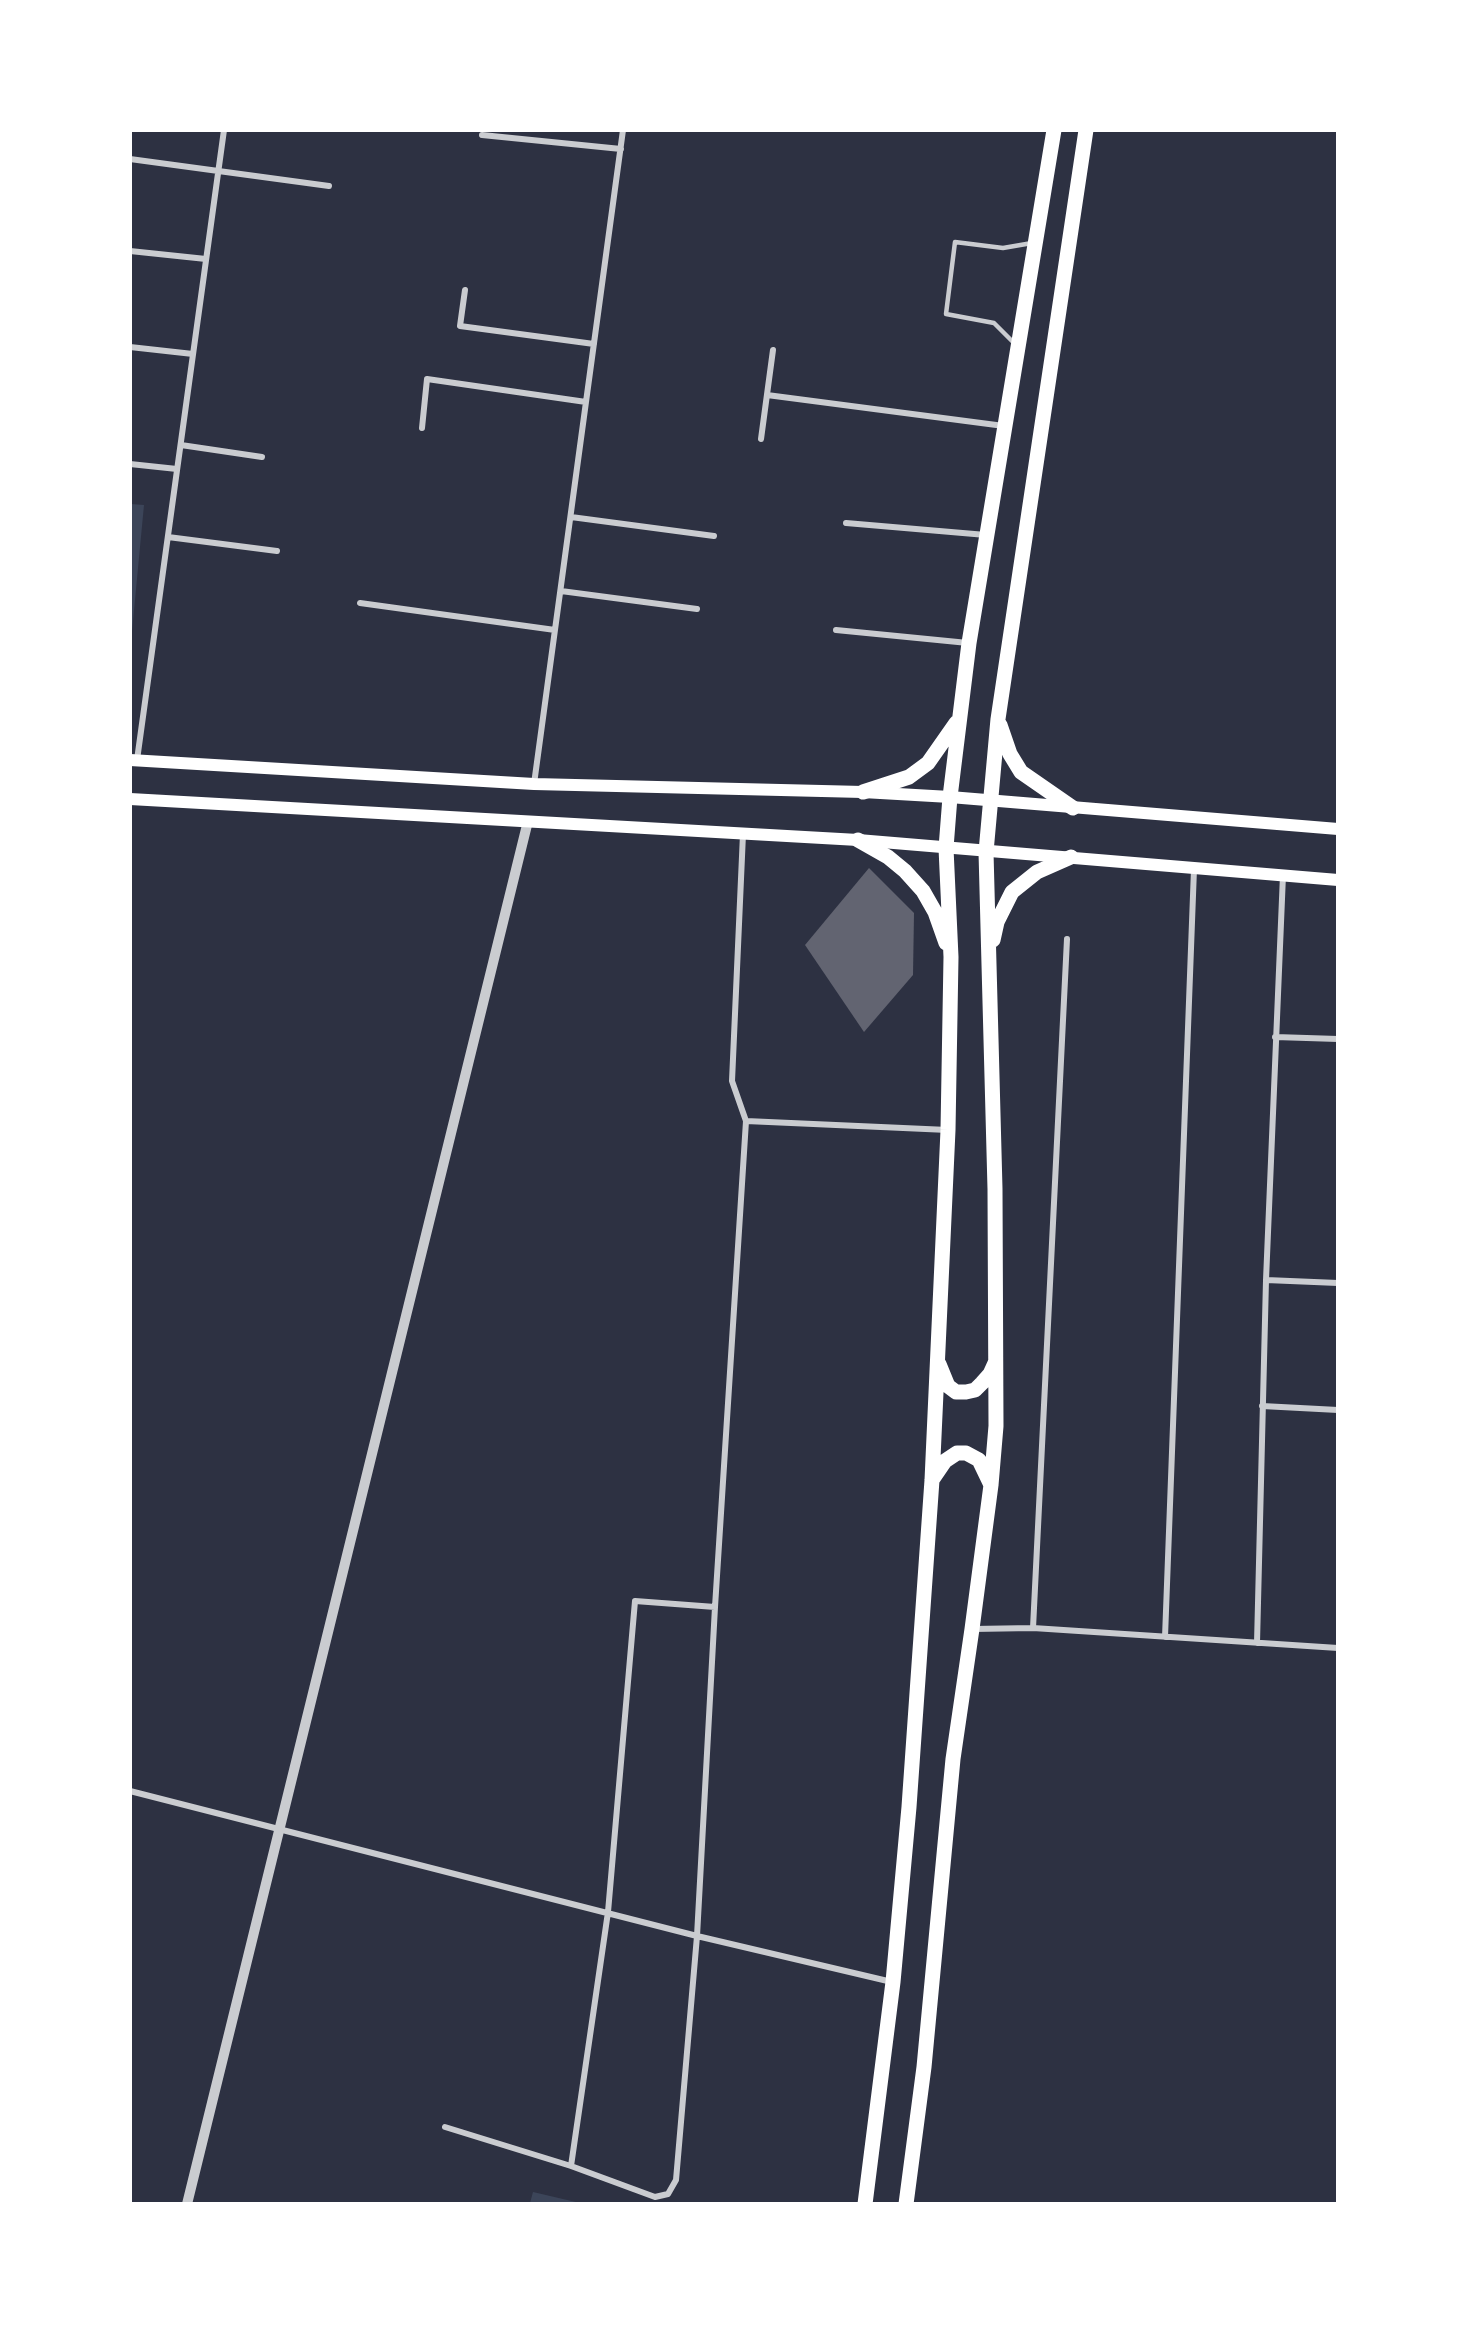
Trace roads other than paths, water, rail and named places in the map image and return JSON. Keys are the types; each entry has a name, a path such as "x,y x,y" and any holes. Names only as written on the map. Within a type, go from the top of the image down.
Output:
{"main road":[{"path":"865,2204 893,1982 910,1795 932,1480 948,1130 951,957 946,848 950,797 969,643 1054,130"},
{"path":"906,2204 924,2067 953,1760 991,1485 996,1426 995,1189 986,852 998,719 1086,130"},
{"path":"863,792 909,777 928,763 945,742 959,717"},
{"path":"998,719 1010,754 1021,772 1072,808"},
{"path":"134,760 534,784 863,792 991,800 1338,829"},
{"path":"130,799 858,840 1338,880"},
{"path":"858,840 888,857 905,871 923,891 935,912 951,957"},
{"path":"988,960 997,922 1012,892 1037,872 1071,857"},
{"path":"938,1359 948,1386 956,1392 966,1392 975,1390 982,1383 990,1374 997,1359"},
{"path":"932,1480 945,1461 957,1453 966,1453 979,1460 991,1485"}],"street":[{"path":"134,760 168,537 224,130"},
{"path":"534,784 623,130"},
{"path":"482,135 621,149"},
{"path":"130,159 329,186"},
{"path":"130,251 206,259"},
{"path":"465,290 460,326 594,344"},
{"path":"130,347 193,354"},
{"path":"761,439 773,350"},
{"path":"422,428 427,380 586,402"},
{"path":"767,395 1005,426"},
{"path":"181,445 262,457"},
{"path":"130,464 177,469"},
{"path":"571,517 714,536"},
{"path":"846,523 987,535"},
{"path":"168,537 277,551"},
{"path":"561,591 697,609"},
{"path":"360,603 555,630"},
{"path":"836,630 969,643"},
{"path":"187,2204 528,821"},
{"path":"445,2127 571,2166 655,2197 668,2194 675,2180 697,1936 746,1121 732,1081 743,833"},
{"path":"1164,1637 1194,869"},
{"path":"1257,1643 1266,1280 1283,874"},
{"path":"1034,1628 1067,939"},
{"path":"1275,1037 1338,1039"},
{"path":"746,1121 948,1130"},
{"path":"1266,1280 1338,1283"},
{"path":"1262,1407 1338,1410"},
{"path":"571,2166 608,1911 636,1601 715,1607"},
{"path":"972,1629 1034,1628 1338,1648"},
{"path":"130,1791 608,1911 697,1936 893,1982"}],"lane":[{"path":"1017,346 994,323 946,314 955,242 1003,248 1035,242"}]}
